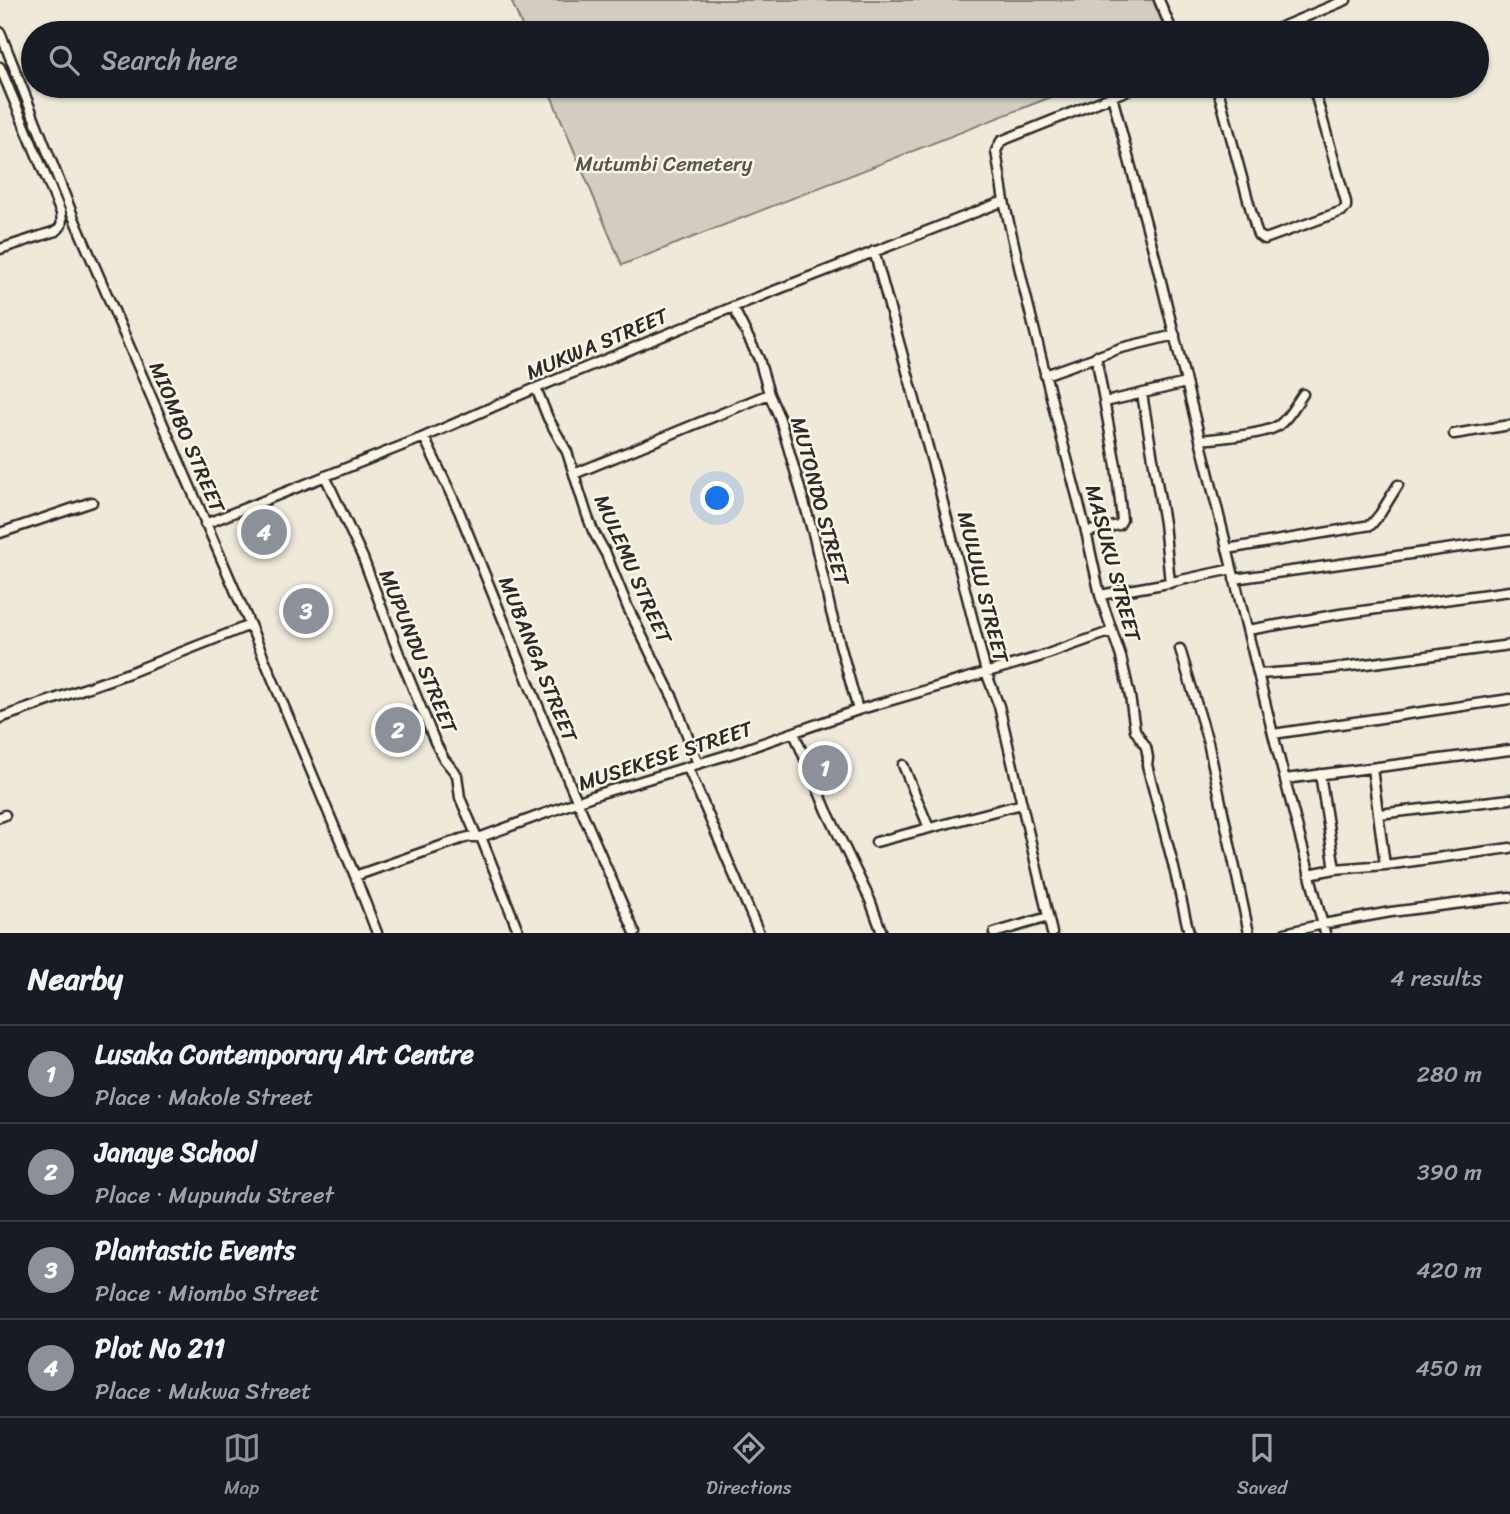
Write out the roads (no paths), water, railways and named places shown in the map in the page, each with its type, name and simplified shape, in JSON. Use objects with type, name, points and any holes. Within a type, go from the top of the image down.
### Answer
[{"type":"street","points":[[1159,0],[1168,21]]},
{"type":"street","points":[[1295,21],[1346,0]]},
{"type":"street","name":"MIOMBO STREET","points":[[0,32],[21,90]]},
{"type":"street","points":[[0,67],[61,213],[62,224],[56,232],[0,250]]},
{"type":"street","name":"MIOMBO STREET","points":[[24,98],[250,625],[377,933]]},
{"type":"street","name":"MASUKU STREET","points":[[1107,98],[1001,141],[996,151],[1004,201],[1045,375],[1100,595],[1121,656],[1135,730],[1146,747],[1147,765],[1189,933]]},
{"type":"street","points":[[1113,98],[1324,929]]},
{"type":"street","points":[[1220,98],[1256,229],[1258,235],[1265,239],[1342,211],[1346,207],[1316,98]]},
{"type":"street","name":"MUKWA STREET","points":[[205,524],[424,437],[733,307],[1004,201]]},
{"type":"street","name":"MULULU STREET","points":[[874,251],[986,672],[999,706],[1052,933]]},
{"type":"street","name":"MUTONDO STREET","points":[[733,307],[758,359],[780,419],[859,710]]},
{"type":"street","points":[[1045,375],[1121,348],[1175,335]]},
{"type":"street","points":[[1086,532],[1119,525],[1122,520],[1116,466],[1096,356]]},
{"type":"street","points":[[1105,402],[1186,383]]},
{"type":"street","name":"MULEMU STREET","points":[[536,388],[548,418],[567,452],[587,516],[628,608],[674,700],[698,764]]},
{"type":"street","points":[[574,474],[769,394]]},
{"type":"street","points":[[1142,394],[1164,523],[1170,583]]},
{"type":"street","points":[[1200,440],[1277,427],[1303,394]]},
{"type":"street","points":[[1454,434],[1510,425]]},
{"type":"street","name":"MUBANGA STREET","points":[[424,437],[459,511],[577,802],[635,933]]},
{"type":"street","name":"MUPUNDU STREET","points":[[325,476],[363,558],[435,742],[443,760],[457,775],[460,797],[519,933]]},
{"type":"street","points":[[1227,550],[1371,525],[1398,485]]},
{"type":"street","points":[[0,533],[92,502]]},
{"type":"street","points":[[1234,579],[1510,540]]},
{"type":"street","points":[[1100,595],[1232,569]]},
{"type":"street","points":[[1248,630],[1340,614],[1510,591]]},
{"type":"street","points":[[0,718],[129,673],[250,625]]},
{"type":"street","name":"MUSEKESE STREET","points":[[355,876],[461,839],[479,837],[598,794],[688,768],[859,710],[1039,657],[1112,631]]},
{"type":"street","points":[[1259,674],[1328,669],[1510,645]]},
{"type":"street","points":[[1180,649],[1208,741],[1249,933]]},
{"type":"street","points":[[1273,734],[1510,699]]},
{"type":"street","points":[[794,733],[827,811],[870,900],[882,933]]},
{"type":"street","points":[[1284,779],[1510,750]]},
{"type":"street","points":[[902,765],[929,828]]},
{"type":"street","points":[[688,768],[759,933]]},
{"type":"street","points":[[1372,768],[1385,865]]},
{"type":"street","points":[[1320,774],[1335,869]]},
{"type":"street","points":[[1379,814],[1510,799]]},
{"type":"street","points":[[876,842],[1022,804]]},
{"type":"street","points":[[1309,874],[1510,848]]},
{"type":"street","points":[[1284,933],[1324,929],[1391,912],[1510,897]]},
{"type":"street","points":[[994,933],[1048,917]]},
{"type":"place","name":"Plot No 211","points":[[264,532]]},
{"type":"place","name":"Plantastic Events","points":[[306,611]]},
{"type":"place","name":"Janaye School","points":[[398,730]]},
{"type":"place","name":"Lusaka Contemporary Art Centre","points":[[825,768]]},
{"type":"park label","name":"Mutumbi Cemetery","points":[[664,164]]}]
